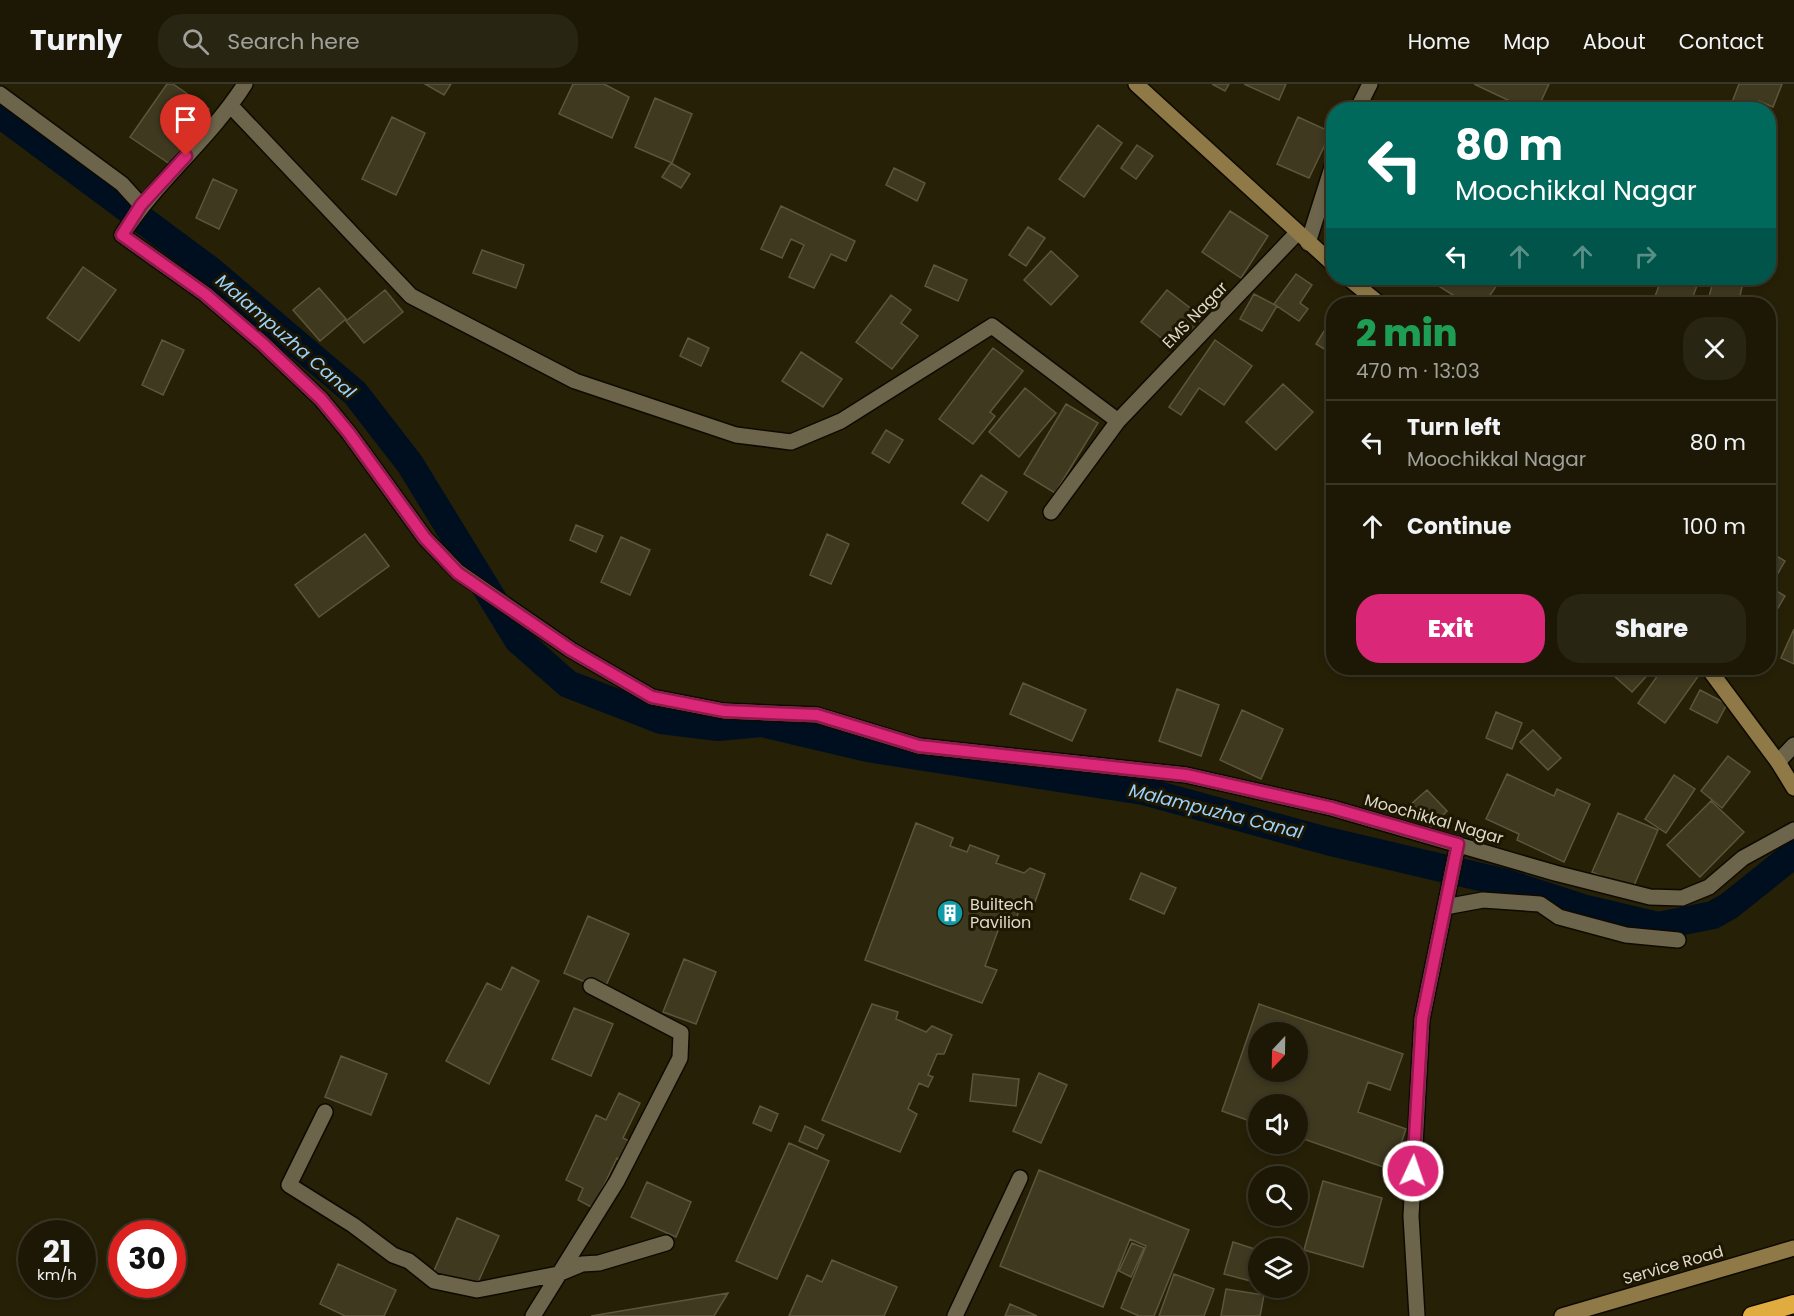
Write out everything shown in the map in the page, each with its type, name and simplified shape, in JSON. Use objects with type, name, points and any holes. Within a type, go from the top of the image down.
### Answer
[{"type":"highway","points":[[1752,1316],[1794,1304]]},
{"type":"main road","points":[[1136,84],[1326,258]]},
{"type":"main road","points":[[1357,285],[1371,297]]},
{"type":"main road","points":[[1713,675],[1778,762],[1794,788]]},
{"type":"main road","name":"Service Road","points":[[1562,1316],[1794,1248]]},
{"type":"street","points":[[0,94],[122,184],[141,205],[231,106],[245,84]]},
{"type":"street","points":[[1361,102],[1370,84]]},
{"type":"street","points":[[231,106],[411,296],[575,381],[736,435],[791,442],[841,421],[992,326],[1118,421]]},
{"type":"street","points":[[1302,238],[1326,180]]},
{"type":"street","name":"Moochikkal Nagar","points":[[141,205],[122,235],[205,294],[262,343],[321,399],[349,433],[425,538],[458,573],[571,650],[652,697],[724,711],[817,715],[919,746],[1186,775],[1332,808],[1555,873],[1650,897],[1682,898],[1709,887],[1743,858],[1794,830]]},
{"type":"street","name":"EMS Nagar","points":[[1051,512],[1118,421],[1302,238]]},
{"type":"street","points":[[1778,762],[1794,745]]},
{"type":"street","points":[[1417,1316],[1411,1216],[1422,1019],[1458,844]]},
{"type":"street","points":[[1445,907],[1483,900],[1540,904],[1559,917],[1626,935],[1678,940]]},
{"type":"street","points":[[533,1316],[616,1181],[680,1058],[681,1033],[591,986]]},
{"type":"street","points":[[325,1112],[289,1185],[353,1225],[393,1255],[409,1261],[434,1281],[477,1290],[558,1274],[582,1264],[599,1263],[666,1243]]},
{"type":"street","points":[[955,1316],[1020,1178]]},
{"type":"building","points":[[167,84],[173,84],[209,109],[170,164],[130,137]]},
{"type":"building","points":[[425,84],[451,84],[444,95]]},
{"type":"building","points":[[573,84],[604,84],[629,97],[612,138],[559,114]]},
{"type":"building","points":[[1212,84],[1229,84],[1225,91]]},
{"type":"building","points":[[1244,84],[1286,84],[1279,100]]},
{"type":"building","points":[[1474,84],[1549,84],[1541,102],[1512,102]]},
{"type":"building","points":[[1739,84],[1782,84],[1775,102],[1732,102]]},
{"type":"building","points":[[655,98],[692,114],[672,163],[635,147]]},
{"type":"building","points":[[392,117],[425,133],[396,195],[362,179]]},
{"type":"building","points":[[1298,117],[1326,130],[1326,142],[1309,178],[1277,164]]},
{"type":"building","points":[[1098,125],[1122,143],[1084,197],[1059,179]]},
{"type":"building","points":[[1137,145],[1153,156],[1136,179],[1121,168]]},
{"type":"building","points":[[671,163],[690,174],[681,188],[662,177]]},
{"type":"building","points":[[894,168],[925,183],[917,201],[886,185]]},
{"type":"building","points":[[213,179],[237,190],[219,229],[196,218]]},
{"type":"building","points":[[781,206],[855,241],[846,261],[831,254],[814,288],[789,277],[804,245],[791,239],[782,258],[761,249]]},
{"type":"building","points":[[1230,211],[1268,236],[1241,278],[1202,252]]},
{"type":"building","points":[[1028,227],[1045,238],[1026,266],[1009,255]]},
{"type":"building","points":[[482,250],[524,265],[516,288],[473,273]]},
{"type":"building","points":[[1051,251],[1078,276],[1051,305],[1024,280]]},
{"type":"building","points":[[934,265],[967,280],[958,301],[925,286]]},
{"type":"building","points":[[83,267],[116,290],[79,341],[47,318]]},
{"type":"building","points":[[1296,274],[1312,285],[1300,303],[1308,309],[1299,321],[1274,304]]},
{"type":"building","points":[[1437,285],[1497,285],[1489,297],[1456,297]]},
{"type":"building","points":[[1659,285],[1697,285],[1693,297],[1655,297]]},
{"type":"building","points":[[1712,285],[1743,285],[1740,297],[1709,297]]},
{"type":"building","points":[[319,288],[346,319],[320,341],[293,310]]},
{"type":"building","points":[[385,290],[403,312],[364,343],[346,321]]},
{"type":"building","points":[[1167,290],[1206,320],[1179,352],[1141,322]]},
{"type":"building","points":[[1254,294],[1277,306],[1262,331],[1240,319]]},
{"type":"building","points":[[891,295],[911,310],[901,323],[918,336],[892,369],[856,342]]},
{"type":"building","points":[[1326,328],[1326,350],[1316,344]]},
{"type":"building","points":[[688,338],[709,348],[701,366],[680,356]]},
{"type":"building","points":[[162,340],[184,350],[163,395],[142,385]]},
{"type":"building","points":[[1215,340],[1252,366],[1224,405],[1199,388],[1181,415],[1169,407]]},
{"type":"building","points":[[993,348],[1023,371],[990,412],[995,416],[973,444],[939,419]]},
{"type":"building","points":[[801,352],[842,379],[823,407],[782,381]]},
{"type":"building","points":[[1283,384],[1313,412],[1276,450],[1246,422]]},
{"type":"building","points":[[1025,388],[1056,413],[1019,457],[989,432]]},
{"type":"building","points":[[1066,404],[1098,423],[1055,493],[1024,474]]},
{"type":"building","points":[[886,430],[903,440],[889,463],[872,453]]},
{"type":"building","points":[[981,475],[1007,492],[988,521],[962,503]]},
{"type":"building","points":[[576,525],[603,536],[596,552],[570,540]]},
{"type":"building","points":[[365,534],[389,566],[319,617],[295,585]]},
{"type":"building","points":[[827,534],[849,544],[831,584],[810,575]]},
{"type":"building","points":[[621,537],[650,550],[630,595],[601,582]]},
{"type":"building","points":[[1776,556],[1785,561],[1776,577]]},
{"type":"building","points":[[1776,591],[1785,596],[1776,611]]},
{"type":"building","points":[[1794,629],[1794,664],[1781,658]]},
{"type":"building","points":[[1613,675],[1648,675],[1632,692]]},
{"type":"building","points":[[1658,675],[1699,675],[1665,723],[1638,703]]},
{"type":"building","points":[[1023,683],[1086,710],[1072,741],[1010,714]]},
{"type":"building","points":[[1177,689],[1219,705],[1201,756],[1159,741]]},
{"type":"building","points":[[1700,690],[1727,704],[1717,723],[1690,709]]},
{"type":"building","points":[[1242,710],[1283,729],[1261,779],[1220,760]]},
{"type":"building","points":[[1496,712],[1522,723],[1512,749],[1486,738]]},
{"type":"building","points":[[1533,730],[1561,758],[1548,770],[1520,742]]},
{"type":"building","points":[[1728,756],[1750,772],[1722,808],[1701,791]]},
{"type":"building","points":[[1507,774],[1554,796],[1557,789],[1590,804],[1564,862],[1517,840],[1519,834],[1486,819]]},
{"type":"building","points":[[1674,775],[1695,789],[1666,833],[1645,819]]},
{"type":"building","points":[[1427,790],[1447,811],[1431,827],[1410,805]]},
{"type":"building","points":[[1711,801],[1744,832],[1700,877],[1667,845]]},
{"type":"building","points":[[1618,813],[1658,830],[1632,890],[1592,872]]},
{"type":"building","name":"Builtech Pavilion","points":[[916,823],[953,838],[950,846],[967,852],[970,845],[999,856],[996,863],[1024,873],[1030,868],[1045,874],[1035,902],[1023,898],[1013,929],[1000,925],[985,966],[997,970],[982,1003],[865,960]]},
{"type":"building","points":[[1141,873],[1176,888],[1164,914],[1130,899]]},
{"type":"building","points":[[588,916],[629,934],[604,990],[564,973]]},
{"type":"building","points":[[684,959],[716,972],[696,1024],[663,1012]]},
{"type":"building","points":[[512,967],[539,981],[489,1084],[446,1061],[487,983],[501,990]]},
{"type":"building","points":[[872,1004],[898,1012],[896,1019],[926,1032],[932,1026],[952,1035],[944,1054],[937,1054],[928,1075],[933,1077],[928,1087],[919,1083],[908,1109],[917,1114],[900,1152],[822,1120]]},
{"type":"building","points":[[1259,1004],[1403,1054],[1390,1090],[1368,1082],[1358,1112],[1406,1129],[1392,1170],[1308,1141],[1308,1094],[1248,1094],[1248,1120],[1222,1111],[1248,1036],[1248,1082],[1308,1082],[1308,1022],[1253,1022]]},
{"type":"building","points":[[574,1008],[613,1024],[591,1076],[552,1059]]},
{"type":"building","points":[[341,1056],[387,1074],[371,1115],[325,1097]]},
{"type":"building","points":[[1039,1073],[1067,1085],[1041,1143],[1013,1131]]},
{"type":"building","points":[[973,1074],[1019,1079],[1016,1106],[970,1101]]},
{"type":"building","points":[[619,1093],[640,1103],[623,1138],[633,1143],[624,1161],[617,1158],[593,1208],[578,1200],[583,1188],[566,1180],[596,1115],[606,1120]]},
{"type":"building","points":[[760,1106],[778,1114],[771,1131],[753,1123]]},
{"type":"building","points":[[805,1126],[824,1135],[817,1149],[799,1141]]},
{"type":"building","points":[[789,1143],[829,1161],[777,1279],[736,1261]]},
{"type":"building","points":[[1039,1170],[1189,1230],[1154,1316],[1139,1316],[1121,1308],[1146,1246],[1130,1239],[1103,1307],[1000,1266]]},
{"type":"building","points":[[1323,1181],[1382,1198],[1363,1267],[1308,1251],[1307,1238]]},
{"type":"building","points":[[647,1182],[691,1202],[676,1237],[631,1217]]},
{"type":"building","points":[[457,1218],[499,1236],[474,1291],[433,1273]]},
{"type":"building","points":[[1233,1242],[1248,1247],[1248,1280],[1224,1274]]},
{"type":"building","points":[[1132,1243],[1144,1248],[1131,1277],[1119,1271]]},
{"type":"building","points":[[832,1260],[897,1287],[884,1316],[789,1316],[807,1275],[822,1282]]},
{"type":"building","points":[[338,1264],[396,1290],[384,1316],[345,1316],[320,1304]]},
{"type":"building","points":[[1174,1274],[1214,1289],[1204,1316],[1159,1316]]},
{"type":"building","points":[[1226,1289],[1248,1292],[1248,1298],[1263,1298],[1260,1316],[1221,1316]]},
{"type":"building","points":[[728,1293],[714,1316],[591,1316]]},
{"type":"building","points":[[1010,1304],[1037,1316],[1005,1316]]},
{"type":"waterway","name":"Malampuzha Canal","points":[[0,114],[210,270],[355,393],[410,464],[518,640],[568,684],[661,720],[718,727],[762,723],[867,748],[1143,791],[1327,841],[1506,883],[1586,909],[1658,926],[1713,915],[1729,906],[1794,854]]},
{"type":"place","name":"Builtech Pavilion","points":[[950,913]]},
{"type":"route","points":[[186,156],[141,205],[122,235],[205,294],[262,343],[321,399],[349,433],[425,538],[458,573],[571,650],[652,697],[724,711],[817,715],[919,746],[1186,775],[1332,808],[1458,844],[1434,949],[1422,1019],[1413,1171]]}]
